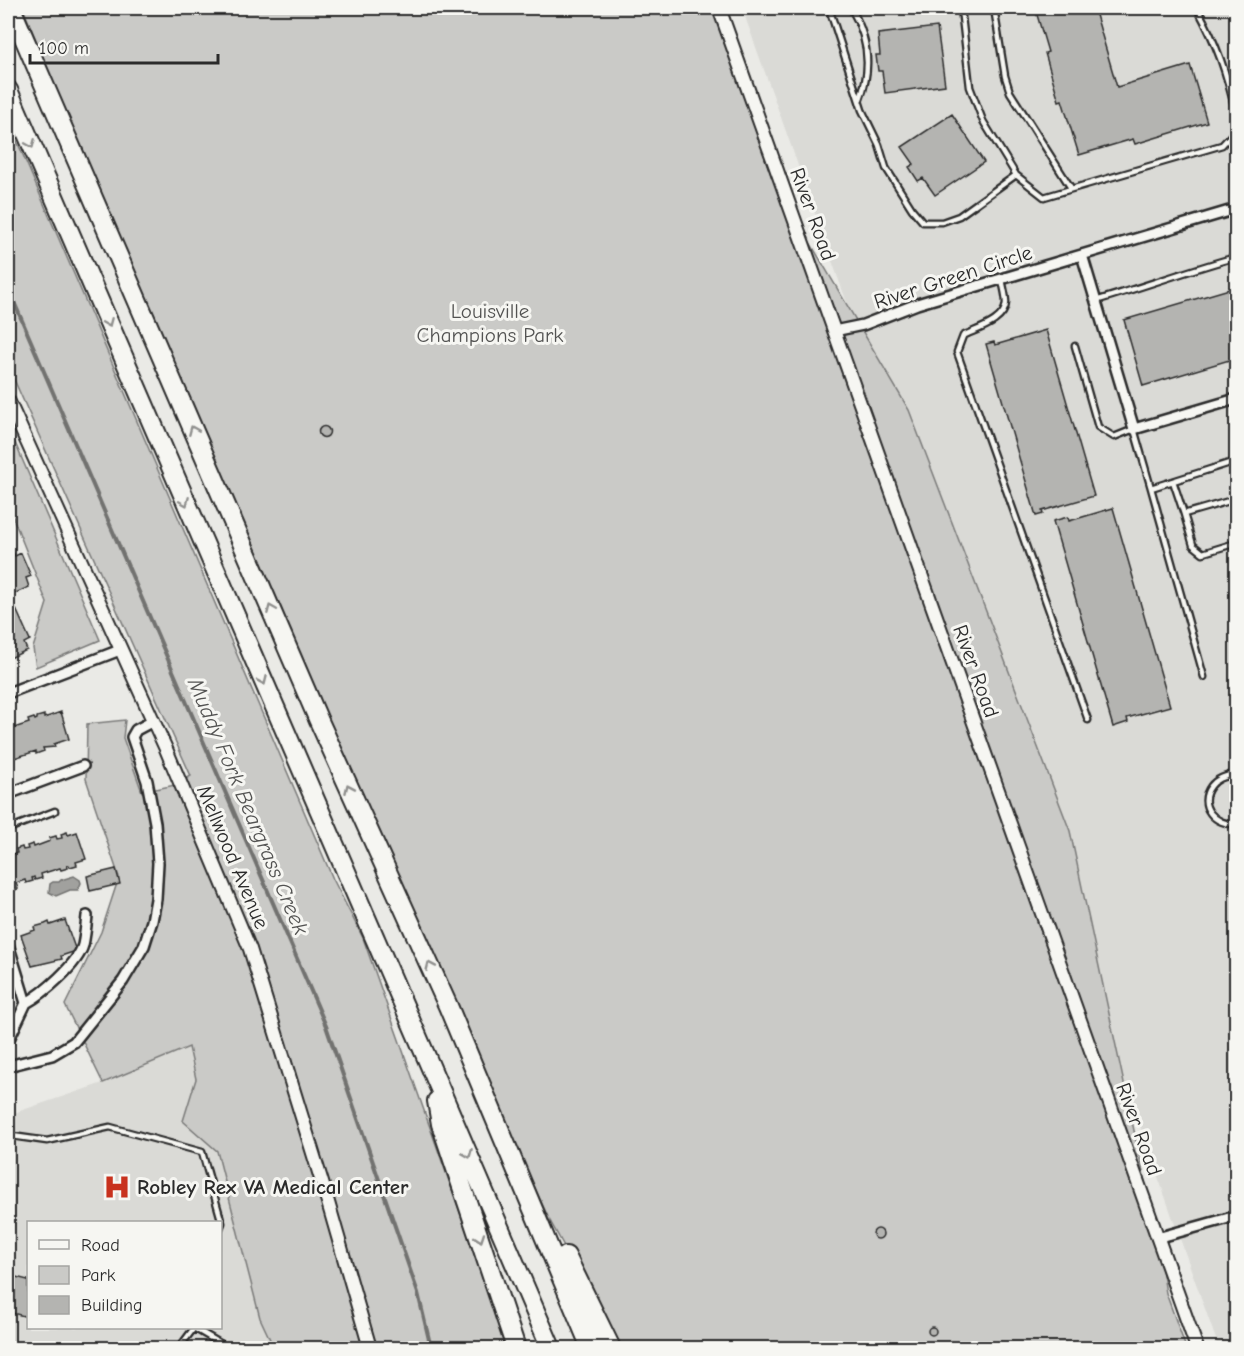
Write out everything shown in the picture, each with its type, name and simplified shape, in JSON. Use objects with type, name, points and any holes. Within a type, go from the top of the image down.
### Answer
[{"type":"highway","points":[[11,8],[319,721],[448,1006],[576,1280],[611,1348]]},
{"type":"highway","points":[[8,90],[550,1348]]},
{"type":"highway","points":[[448,1006],[591,1348]]},
{"type":"highway","points":[[428,1061],[441,1124],[516,1348]]},
{"type":"street","name":"River Road","points":[[719,8],[1197,1348]]},
{"type":"street","name":"River Green Circle","points":[[834,331],[863,325],[917,304],[1236,208]]},
{"type":"street","points":[[1082,255],[1134,429],[1236,399]]},
{"type":"street","name":"Mellwood Avenue","points":[[8,400],[153,722],[250,949],[322,1181],[370,1348]]},
{"type":"street","points":[[8,693],[120,650]]},
{"type":"street","points":[[8,1063],[52,1055],[74,1042],[123,981],[144,946],[156,898],[158,863],[156,823],[147,781],[132,737],[136,730],[153,722]]},
{"type":"street","points":[[8,794],[83,766]]},
{"type":"street","points":[[8,1041],[26,1003],[38,997],[78,958],[83,946],[87,916]]},
{"type":"street","points":[[8,944],[26,1003]]},
{"type":"street","points":[[1157,1238],[1236,1216]]},
{"type":"lane","points":[[829,8],[860,101],[886,168],[912,210],[923,222],[942,222],[959,216],[1016,175]]},
{"type":"lane","points":[[851,8],[862,29],[868,70],[860,101]]},
{"type":"lane","points":[[962,8],[970,87],[982,121],[1016,175],[1044,197],[1222,145],[1235,131],[1236,123]]},
{"type":"lane","points":[[994,8],[1005,76],[1010,92],[1071,188]]},
{"type":"lane","points":[[1197,8],[1215,41],[1236,114]]},
{"type":"lane","points":[[1095,302],[1144,287],[1181,272],[1236,257]]},
{"type":"lane","points":[[1002,279],[1006,304],[1002,314],[994,321],[963,336],[957,352],[1088,720]]},
{"type":"lane","points":[[1075,346],[1098,428],[1114,437],[1134,429],[1204,677]]},
{"type":"lane","points":[[1151,488],[1236,461]]},
{"type":"lane","points":[[1173,481],[1192,545],[1203,553],[1236,543]]},
{"type":"lane","points":[[1184,514],[1236,500]]},
{"type":"lane","points":[[1236,773],[1221,777],[1210,786],[1207,806],[1211,815],[1219,822],[1236,824]]},
{"type":"lane","points":[[8,829],[55,811]]},
{"type":"lane","points":[[8,1137],[47,1142],[110,1127],[202,1152],[220,1221]]},
{"type":"lane","points":[[179,1348],[193,1329]]},
{"type":"lane","points":[[196,1329],[228,1348]]},
{"type":"shaded area","points":[[742,8],[1236,8],[1236,1348],[1219,1348]]},
{"type":"shaded area","points":[[74,876],[81,883],[78,890],[70,890],[56,896],[49,892],[50,884],[53,882]]},
{"type":"shaded area","name":"Robley Rex VA Medical Center","points":[[189,1047],[196,1079],[183,1121],[217,1151],[260,1318],[274,1348],[8,1348],[8,1115],[103,1083]]},
{"type":"green space","name":"Louisville Champions Park","points":[[23,8],[714,8],[772,178],[909,410],[1070,831],[1157,1238],[1166,1293],[1186,1348],[620,1348],[549,1219],[218,488]]},
{"type":"green space","points":[[8,120],[333,879],[363,938],[508,1348],[274,1348],[260,1318],[217,1151],[183,1121],[196,1079],[189,1047],[103,1083],[65,1005],[101,932],[119,877],[86,779],[87,724],[125,720],[123,738],[142,792],[175,785],[191,776],[8,366]]},
{"type":"green space","points":[[8,432],[11,439],[13,438],[100,640],[36,667],[33,648],[47,603],[8,505]]},
{"type":"building","points":[[1035,8],[1094,8],[1117,87],[1190,65],[1207,122],[1135,144],[1133,139],[1079,155],[1062,100],[1059,101]]},
{"type":"building","points":[[937,27],[945,85],[885,93],[882,71],[878,71],[876,55],[880,55],[878,34]]},
{"type":"building","points":[[952,114],[984,162],[935,195],[923,178],[918,181],[909,167],[914,164],[902,147]]},
{"type":"building","points":[[1236,287],[1236,358],[1143,386],[1124,320]]},
{"type":"building","points":[[1046,330],[1094,496],[1042,511],[1043,514],[1036,516],[986,344],[994,342],[995,345]]},
{"type":"building","points":[[324,426],[330,432],[324,438],[318,432]]},
{"type":"building","points":[[1113,508],[1170,706],[1127,718],[1128,722],[1113,727],[1053,521],[1068,517],[1069,521]]},
{"type":"building","points":[[12,549],[15,556],[21,553],[31,576],[26,578],[29,587],[9,596],[8,551]]},
{"type":"building","points":[[16,609],[30,640],[24,643],[27,650],[8,659],[8,610],[9,613]]},
{"type":"building","points":[[61,712],[69,739],[54,744],[55,747],[43,748],[44,751],[36,754],[36,751],[8,760],[8,730],[29,723],[28,720],[34,718],[35,720],[44,715],[44,718]]},
{"type":"building","points":[[67,832],[68,835],[77,832],[86,859],[76,862],[77,865],[70,867],[67,865],[68,868],[41,874],[42,878],[35,880],[34,877],[33,881],[26,883],[25,880],[16,883],[18,889],[8,892],[8,855],[17,853],[16,849],[22,847],[23,850],[28,849],[27,846],[33,844],[34,847],[50,841],[49,838],[56,836],[57,839],[62,838],[61,834]]},
{"type":"building","points":[[116,869],[120,884],[90,891],[87,876]]},
{"type":"building","points":[[65,920],[76,951],[61,956],[62,959],[32,966],[21,935],[35,930],[34,927]]},
{"type":"building","points":[[878,1229],[882,1230],[882,1238],[878,1239],[874,1238],[873,1234],[874,1230]]},
{"type":"building","points":[[8,1275],[27,1280],[27,1317],[8,1312]]},
{"type":"building","points":[[932,1327],[936,1331],[932,1335],[928,1331]]},
{"type":"waterway","name":"Muddy Fork Beargrass Creek","points":[[8,288],[326,1026],[418,1293],[431,1348]]},
{"type":"place","name":"Robley Rex VA Medical Center","points":[[117,1187]]}]
